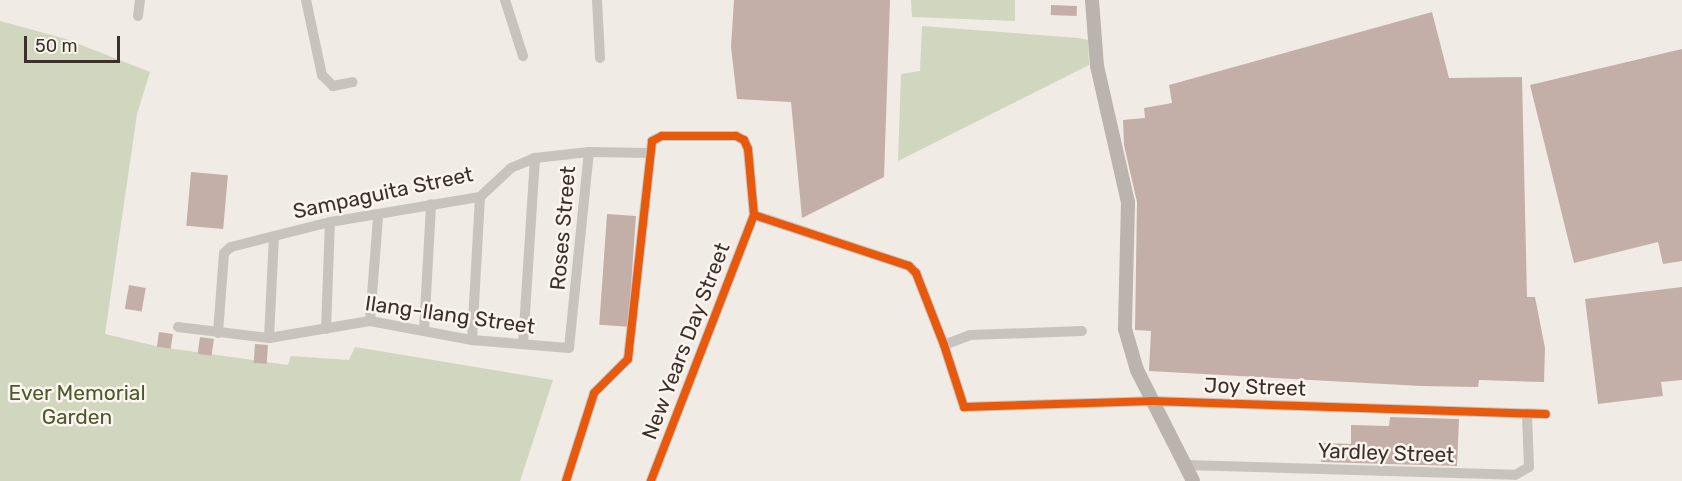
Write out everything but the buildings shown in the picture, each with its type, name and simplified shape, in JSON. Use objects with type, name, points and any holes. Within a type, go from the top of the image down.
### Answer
[{"type":"main road","points":[[1092,0],[1097,66],[1128,202],[1125,329],[1151,401],[1193,481]]},
{"type":"street","points":[[138,16],[140,0]]},
{"type":"street","points":[[306,0],[322,75],[333,86],[353,82]]},
{"type":"street","points":[[505,0],[523,56]]},
{"type":"street","points":[[597,0],[600,58]]},
{"type":"street","points":[[566,481],[594,393],[628,359],[650,153],[652,141],[662,136],[735,136],[744,140],[754,215],[909,266],[916,273],[944,345],[970,335],[1082,332]]},
{"type":"street","name":"Sampaguita Street","points":[[218,333],[224,253],[231,247],[330,222],[378,216],[431,204],[480,197],[511,168],[535,158],[589,152],[650,153]]},
{"type":"street","name":"Roses Street","points":[[573,343],[589,152]]},
{"type":"street","points":[[523,344],[535,158]]},
{"type":"street","points":[[472,340],[480,197]]},
{"type":"street","points":[[424,332],[431,204]]},
{"type":"street","name":"New Years Day Street","points":[[651,481],[754,215]]},
{"type":"street","points":[[370,321],[378,216]]},
{"type":"street","points":[[326,329],[330,222]]},
{"type":"street","points":[[269,338],[274,237]]},
{"type":"street","name":"Ilang-Ilang Street","points":[[178,327],[269,338],[370,321],[472,340],[563,350],[573,343]]},
{"type":"street","name":"Joy Street","points":[[944,345],[964,407],[1151,401],[1546,414]]},
{"type":"street","name":"Yardley Street","points":[[1185,465],[1414,477],[1515,476],[1529,467],[1527,414]]},
{"type":"green space","points":[[911,0],[1015,0],[1015,21],[912,17]]},
{"type":"green space","name":"Ever Memorial Garden","points":[[0,21],[66,39],[150,72],[137,114],[105,334],[160,347],[288,365],[291,356],[349,360],[355,347],[553,380],[520,481],[0,481]]},
{"type":"green space","points":[[922,26],[1088,40],[1089,65],[898,161],[901,74],[920,71]]},
{"type":"cycle path","points":[[566,481],[594,393],[628,359],[652,141],[662,136],[736,136],[744,140],[748,149],[754,215],[651,481]]},
{"type":"cycle path","points":[[754,215],[909,266],[916,273],[944,345],[964,407],[1151,401],[1546,414]]}]
